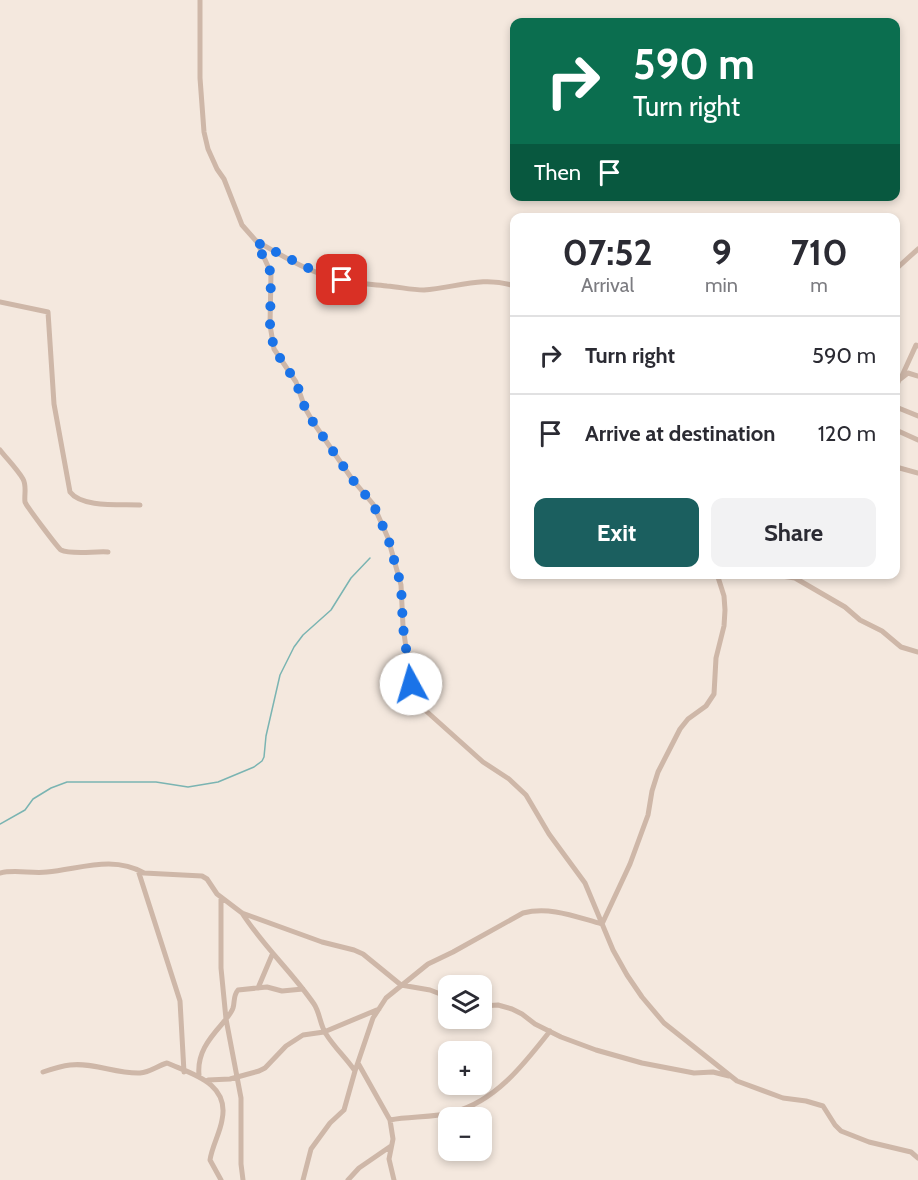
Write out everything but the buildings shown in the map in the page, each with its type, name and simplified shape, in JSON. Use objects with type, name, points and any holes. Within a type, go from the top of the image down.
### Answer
[{"type":"street","points":[[200,0],[200,78],[204,132],[208,149],[224,179],[242,225],[256,242],[271,273],[270,326],[274,349],[296,382],[305,408],[313,422],[352,479],[373,504],[388,538],[401,585],[403,627],[411,684],[425,710],[483,762],[509,779],[526,795],[549,834],[585,883],[613,950],[642,997],[664,1023],[737,1081],[783,1098],[823,1106],[841,1131],[869,1142],[911,1152],[918,1158]]},
{"type":"street","points":[[256,242],[318,273],[342,280],[412,289],[497,280],[510,285]]},
{"type":"street","points":[[900,265],[918,249]]},
{"type":"street","points":[[0,302],[48,312],[54,404],[70,492],[74,497],[87,503],[141,505]]},
{"type":"street","points":[[901,378],[916,345],[918,346]]},
{"type":"street","points":[[901,378],[908,373],[918,376]]},
{"type":"street","points":[[900,409],[918,416]]},
{"type":"street","points":[[900,432],[918,440]]},
{"type":"street","points":[[0,450],[23,478],[26,484],[25,502],[28,509],[47,530],[53,543],[61,550],[70,552],[92,550],[108,552]]},
{"type":"street","points":[[900,468],[918,473]]},
{"type":"street","points":[[602,924],[642,831],[658,772],[680,729],[688,719],[706,706],[714,694],[716,658],[724,626],[725,610],[724,596],[719,579]]},
{"type":"street","points":[[797,579],[845,607],[860,620],[882,631],[901,647],[918,652]]},
{"type":"street","points":[[0,873],[46,872],[95,863],[109,863],[144,873],[202,876],[221,897],[242,913],[272,955],[282,962],[320,1014],[324,1032],[355,1071]]},
{"type":"street","points":[[138,870],[180,1001],[184,1072]]},
{"type":"street","points":[[221,897],[221,968],[226,1019],[241,1098],[243,1180]]},
{"type":"street","points":[[303,1180],[311,1149],[330,1123],[344,1110],[373,1018],[386,998],[401,985],[428,963],[453,952],[523,913],[547,910],[602,924]]},
{"type":"street","points":[[242,913],[363,954],[401,985],[438,993]]},
{"type":"street","points":[[258,988],[272,955]]},
{"type":"street","points":[[199,1075],[199,1059],[202,1049],[233,1008],[235,994],[238,990],[271,987],[282,991],[303,989]]},
{"type":"street","points":[[492,1005],[512,1009],[535,1024],[587,1047],[642,1063],[694,1073],[713,1072],[729,1076]]},
{"type":"street","points":[[206,1080],[221,1081],[266,1068],[286,1046],[303,1035],[324,1032],[381,1008]]},
{"type":"street","points":[[390,1120],[452,1113],[478,1104],[519,1070],[550,1031]]},
{"type":"street","points":[[358,1063],[390,1120],[393,1133],[389,1159],[393,1180]]},
{"type":"street","points":[[43,1072],[70,1065],[87,1065],[116,1072],[138,1073],[166,1064],[184,1072],[199,1075],[213,1085],[222,1105],[222,1120],[210,1160],[221,1180]]},
{"type":"street","points":[[348,1180],[359,1168],[392,1145]]},
{"type":"waterway","points":[[0,824],[25,810],[33,799],[67,782],[156,782],[188,787],[218,782],[254,767],[264,757],[266,736],[280,675],[294,647],[303,635],[331,610],[351,578],[370,558]]},
{"type":"route","points":[[342,280],[318,273],[256,242],[271,273],[270,326],[274,349],[296,382],[305,408],[313,422],[352,479],[373,504],[388,538],[401,585],[403,627],[411,684]]}]
